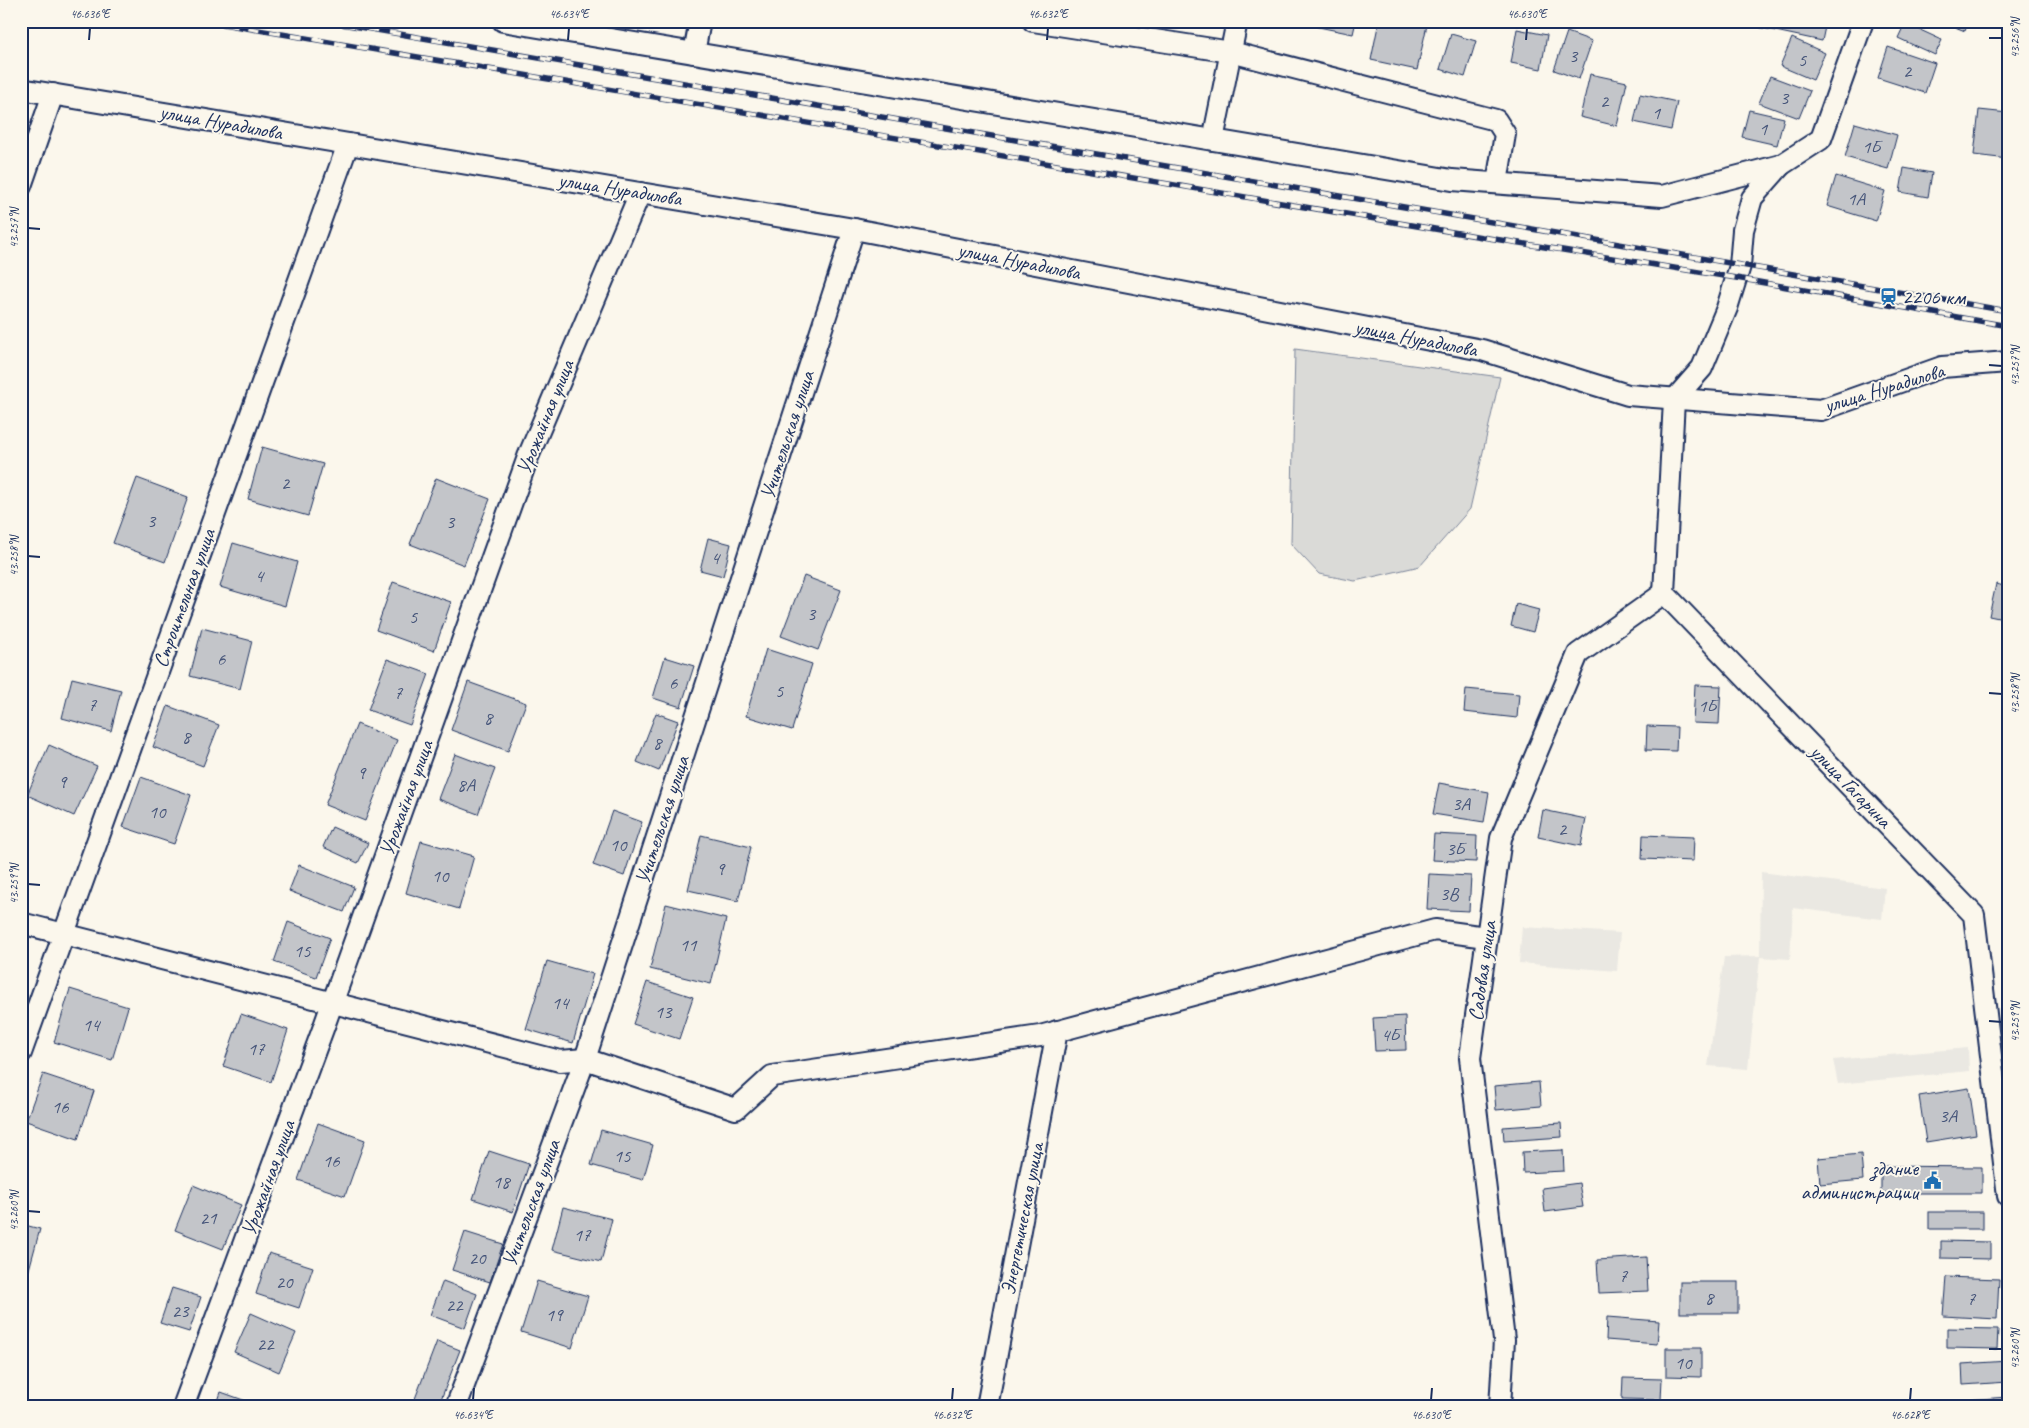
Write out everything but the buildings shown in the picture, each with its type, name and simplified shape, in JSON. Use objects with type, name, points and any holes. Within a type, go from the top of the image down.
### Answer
[{"type":"street","points":[[503,21],[1452,180],[1662,196],[1780,165]]},
{"type":"street","points":[[694,53],[700,21]]},
{"type":"street","points":[[1034,21],[1230,52],[1496,120],[1505,134],[1497,183]]},
{"type":"street","points":[[1213,140],[1236,21]]},
{"type":"street","points":[[1664,593],[1674,400],[1702,368],[1727,308],[1740,266],[1743,230],[1752,198],[1780,165],[1821,139],[1864,21]]},
{"type":"street","name":"улица Нурадилова","points":[[21,88],[854,229],[1482,350],[1628,395],[1821,410],[1942,367],[2008,362]]},
{"type":"street","points":[[21,186],[53,94]]},
{"type":"street","name":"Строительная улица","points":[[21,1053],[348,144]]},
{"type":"street","name":"Урожайная улица","points":[[182,1407],[333,1002],[528,457],[640,193]]},
{"type":"street","name":"Учительская улица","points":[[456,1407],[585,1059],[854,229]]},
{"type":"street","name":"Садовая улица","points":[[1500,1407],[1504,1340],[1470,1058],[1501,838],[1578,654],[1664,593]]},
{"type":"street","name":"улица Гагарина","points":[[1664,593],[1974,915],[2008,1196]]},
{"type":"street","points":[[21,923],[560,1061],[585,1059],[736,1109],[772,1076],[1040,1036],[1435,930],[1486,936]]},
{"type":"street","name":"Энергетическая улица","points":[[987,1407],[1057,1031]]},
{"type":"shaded area","points":[[1295,349],[1500,377],[1470,509],[1420,566],[1355,581],[1319,574],[1291,544]]},
{"type":"shaded area","points":[[1761,872],[1885,888],[1882,919],[1793,908],[1790,959],[1760,957],[1748,1069],[1708,1066],[1724,957],[1760,956]]},
{"type":"shaded area","points":[[1522,927],[1620,933],[1617,971],[1519,963]]},
{"type":"shaded area","points":[[1968,1048],[1969,1071],[1838,1084],[1833,1060]]},
{"type":"railway","points":[[205,21],[1482,237],[1736,278],[2008,326]]},
{"type":"railway","points":[[324,21],[2008,311]]},
{"type":"place","name":"2206 км","points":[[1888,297]]},
{"type":"place","name":"здание администрации","points":[[1932,1180]]}]
